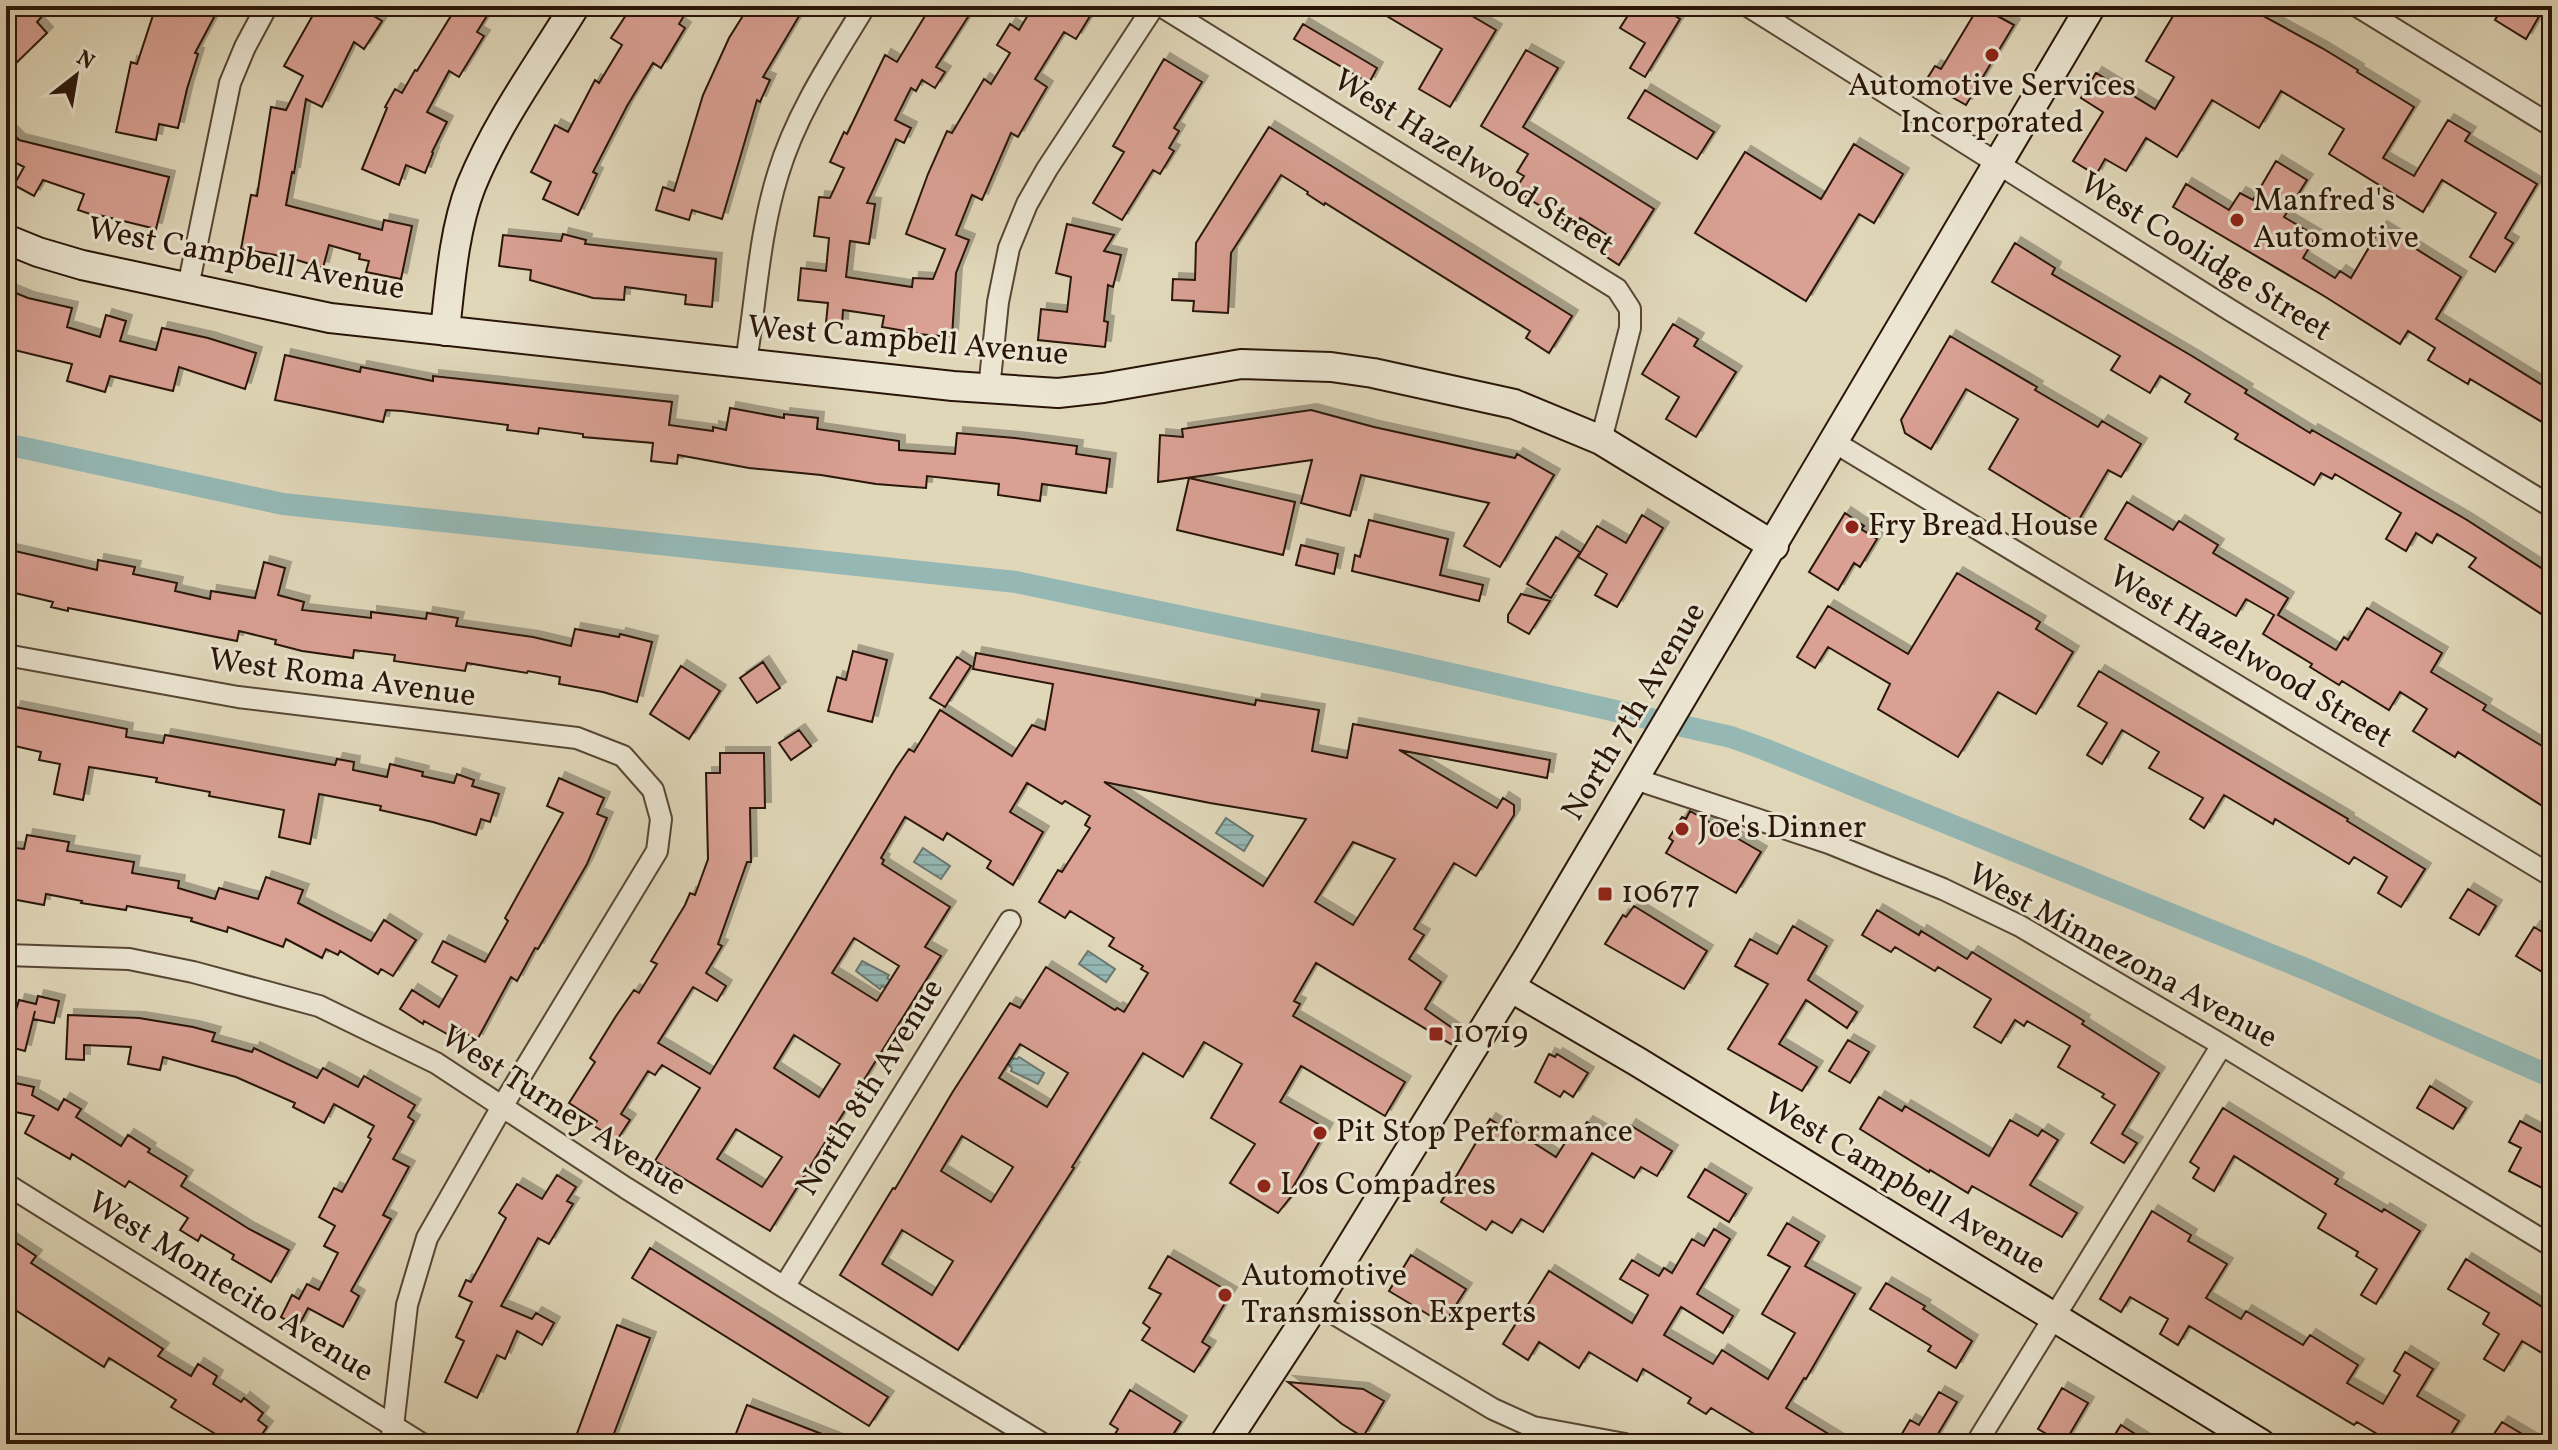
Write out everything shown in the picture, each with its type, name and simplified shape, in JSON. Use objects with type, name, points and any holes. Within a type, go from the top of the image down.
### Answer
[{"type":"street","points":[[188,287],[230,83],[267,6]]},
{"type":"street","points":[[445,331],[460,225],[470,189],[509,111],[575,6]]},
{"type":"street","points":[[746,362],[764,232],[778,174],[810,100],[865,6]]},
{"type":"street","points":[[989,389],[998,302],[1009,248],[1027,204],[1154,6]]},
{"type":"street","name":"West Hazelwood Street","points":[[1161,6],[1617,289],[1630,309],[1630,328],[1601,440]]},
{"type":"street","name":"West Coolidge Street","points":[[1748,6],[2230,310],[2552,507]]},
{"type":"street","name":"North 7th Avenue","points":[[1224,1444],[1316,1303],[1510,987],[1774,546],[2091,6]]},
{"type":"street","points":[[2357,6],[2552,126]]},
{"type":"street","name":"West Campbell Avenue","points":[[6,239],[82,265],[330,318],[989,389],[1058,393],[1241,364],[1331,367],[1373,373],[1514,404],[1601,440],[1774,546]]},
{"type":"street","name":"West Hazelwood Street","points":[[1834,442],[2552,876]]},
{"type":"street","name":"West Roma Avenue","points":[[6,655],[238,697],[577,738],[623,756],[653,790],[661,819],[657,851],[503,1105]]},
{"type":"street","name":"West Minnezona Avenue","points":[[1635,779],[1829,843],[1943,889],[2020,926],[2552,1246]]},
{"type":"street","name":"North 8th Avenue","points":[[784,1287],[1010,921]]},
{"type":"street","name":"West Turney Avenue","points":[[6,955],[129,959],[193,972],[319,1006],[436,1063],[626,1188],[1043,1444]]},
{"type":"street","name":"West Campbell Avenue","points":[[1510,987],[2261,1444]]},
{"type":"street","points":[[1976,1444],[2222,1045]]},
{"type":"street","points":[[392,1435],[407,1305],[427,1238],[503,1105]]},
{"type":"street","name":"West Montecito Avenue","points":[[6,1184],[392,1435],[422,1444]]},
{"type":"street","points":[[1316,1303],[1469,1396],[1533,1427],[1625,1444]]},
{"type":"water","points":[[1226,818],[1253,836],[1244,851],[1216,833]]},
{"type":"water","points":[[923,848],[950,866],[941,879],[914,862]]},
{"type":"water","points":[[1088,951],[1115,969],[1106,982],[1079,964]]},
{"type":"water","points":[[862,961],[889,975],[887,978],[891,981],[887,988],[882,986],[880,989],[856,971]]},
{"type":"water","points":[[1019,1057],[1044,1073],[1038,1084],[1011,1071],[1007,1063],[1011,1058]]},
{"type":"building","points":[[6,6],[51,6],[37,22],[47,33],[6,73]]},
{"type":"building","points":[[156,6],[220,6],[195,53],[198,54],[178,128],[159,124],[156,140],[116,132],[131,62],[137,64]]},
{"type":"building","points":[[318,6],[357,6],[382,21],[364,49],[354,42],[322,107],[306,99],[286,205],[382,230],[384,220],[412,226],[401,279],[366,272],[369,261],[359,259],[360,254],[329,245],[323,268],[287,257],[241,249],[251,195],[257,196],[271,107],[286,110],[303,76],[284,66]]},
{"type":"building","points":[[457,6],[493,6],[477,32],[484,36],[459,77],[449,71],[427,112],[447,122],[425,173],[406,165],[399,185],[362,169],[395,89],[402,93]]},
{"type":"building","points":[[632,6],[690,6],[679,24],[685,28],[661,68],[653,63],[627,106],[593,172],[597,174],[578,215],[543,199],[551,182],[531,172],[555,125],[568,132],[595,80],[599,83],[622,45],[611,38]]},
{"type":"building","points":[[749,6],[805,6],[763,77],[770,80],[760,102],[757,100],[722,219],[692,210],[689,220],[656,210],[663,187],[674,191],[703,95],[729,38]]},
{"type":"building","points":[[931,6],[975,6],[936,67],[945,72],[935,88],[922,80],[916,91],[911,88],[895,120],[911,128],[904,143],[896,139],[867,203],[875,204],[869,244],[850,241],[846,277],[912,287],[913,278],[933,279],[945,249],[906,234],[947,131],[952,133],[984,79],[991,84],[1010,53],[997,45],[1010,24],[1019,30],[1031,10],[1041,16],[1047,6],[1080,6],[1092,13],[1076,39],[1064,32],[1035,79],[1047,87],[1018,137],[1011,133],[982,200],[972,195],[956,235],[969,240],[956,273],[952,337],[882,327],[884,316],[843,310],[842,325],[826,323],[828,303],[798,300],[801,268],[826,271],[829,238],[814,236],[819,197],[830,198],[844,168],[830,162],[885,55],[897,62]]},
{"type":"building","points":[[1370,6],[1455,6],[1496,30],[1450,107],[1419,89],[1442,49]]},
{"type":"building","points":[[1634,6],[1659,6],[1680,19],[1645,77],[1630,68],[1645,43],[1620,28]]},
{"type":"building","points":[[1979,6],[2014,25],[1966,105],[1925,82],[1935,66],[1941,69]]},
{"type":"building","points":[[2179,6],[2245,6],[2322,48],[2414,107],[2383,158],[2414,176],[2448,120],[2470,133],[2465,141],[2537,184],[2505,238],[2513,243],[2495,272],[2470,257],[2496,213],[2442,180],[2423,212],[2329,154],[2344,129],[2281,91],[2259,128],[2212,100],[2177,157],[2146,138],[2126,171],[2105,159],[2096,175],[2073,161],[2103,112],[2081,98],[2096,73],[2155,109],[2174,77],[2146,61]]},
{"type":"building","points":[[2503,6],[2545,6],[2526,39],[2495,20]]},
{"type":"building","points":[[1303,24],[1377,68],[1369,83],[1294,39]]},
{"type":"building","points":[[1526,50],[1558,68],[1523,127],[1654,209],[1619,265],[1602,254],[1612,238],[1580,218],[1575,228],[1515,190],[1524,176],[1517,172],[1528,154],[1481,126]]},
{"type":"building","points":[[1164,59],[1202,82],[1174,128],[1179,131],[1169,148],[1174,151],[1160,174],[1153,170],[1122,220],[1093,203],[1124,152],[1113,146]]},
{"type":"building","points":[[1645,90],[1714,132],[1697,159],[1628,118]]},
{"type":"building","points":[[6,127],[19,140],[169,177],[156,229],[78,210],[84,194],[43,180],[34,196],[14,185],[24,167],[6,158]]},
{"type":"building","points":[[1269,127],[1572,316],[1549,353],[1526,338],[1530,331],[1324,205],[1281,175],[1231,253],[1228,313],[1193,311],[1194,301],[1172,300],[1173,279],[1195,280],[1196,243]]},
{"type":"building","points":[[1854,144],[1903,174],[1874,223],[1859,214],[1806,301],[1695,233],[1745,152],[1821,199]]},
{"type":"building","points":[[2276,161],[2307,180],[2284,217],[2316,236],[2303,258],[2335,278],[2340,271],[2351,278],[2381,227],[2461,277],[2436,319],[2552,391],[2552,428],[2470,379],[2468,384],[2428,360],[2435,348],[2408,331],[2400,344],[2173,207],[2186,184],[2229,210],[2240,193],[2253,200]]},
{"type":"building","points":[[1067,224],[1114,235],[1104,251],[1121,255],[1113,287],[1108,285],[1105,347],[1038,340],[1041,309],[1067,312],[1071,277],[1056,273]]},
{"type":"building","points":[[563,234],[586,240],[585,244],[716,259],[712,307],[685,304],[686,295],[625,287],[624,300],[593,298],[530,280],[531,270],[499,266],[503,235],[561,241]]},
{"type":"building","points":[[2015,243],[2055,268],[2052,274],[2192,356],[2310,433],[2312,430],[2467,520],[2552,575],[2552,621],[2469,567],[2476,558],[2437,534],[2432,543],[2416,533],[2406,551],[2386,539],[2401,513],[2335,474],[2332,479],[2321,473],[2314,485],[2235,439],[2238,434],[2185,402],[2190,394],[2160,376],[2150,393],[2111,370],[2120,356],[1992,282]]},
{"type":"building","points":[[6,289],[28,298],[72,308],[67,327],[100,337],[106,315],[126,321],[120,341],[156,350],[162,328],[256,353],[245,389],[179,367],[173,391],[110,376],[105,392],[67,381],[72,364],[6,348]]},
{"type":"building","points":[[1673,324],[1698,339],[1694,346],[1736,372],[1696,437],[1666,419],[1679,397],[1642,374]]},
{"type":"building","points":[[1950,336],[2098,427],[2102,421],[2141,444],[2121,477],[2108,470],[2077,523],[1989,469],[2018,419],[1966,389],[1931,449],[1905,433],[1901,420]]},
{"type":"building","points":[[285,355],[360,372],[361,367],[433,381],[433,376],[672,402],[669,425],[713,431],[713,427],[726,430],[730,408],[784,418],[784,414],[818,418],[817,429],[899,441],[899,450],[955,454],[957,433],[1077,446],[1076,454],[1110,459],[1106,493],[1042,484],[1040,501],[998,495],[999,484],[927,476],[926,488],[749,468],[678,455],[677,464],[651,461],[653,443],[583,437],[583,434],[539,428],[538,434],[507,430],[508,425],[402,411],[386,410],[383,422],[275,400]]},
{"type":"building","points":[[1311,410],[1515,458],[1517,454],[1554,475],[1500,567],[1464,546],[1489,503],[1361,475],[1350,516],[1301,503],[1312,460],[1158,482],[1160,435],[1183,437],[1182,429]]},
{"type":"building","points":[[1189,478],[1295,502],[1283,555],[1177,530]]},
{"type":"building","points":[[2127,502],[2173,530],[2179,521],[2218,545],[2213,553],[2288,598],[2278,615],[2336,650],[2344,637],[2348,640],[2367,608],[2442,653],[2431,672],[2486,705],[2483,710],[2552,752],[2544,765],[2552,770],[2552,795],[2544,807],[2458,752],[2455,757],[2413,731],[2427,709],[2400,692],[2389,710],[2342,681],[2339,685],[2263,634],[2274,615],[2246,599],[2236,616],[2105,539]]},
{"type":"building","points":[[1845,513],[1877,539],[1860,567],[1854,563],[1838,590],[1809,572]]},
{"type":"building","points":[[1642,515],[1663,528],[1617,607],[1595,595],[1607,574],[1578,557],[1597,526],[1626,543]]},
{"type":"building","points":[[1369,520],[1448,539],[1440,575],[1483,585],[1479,601],[1352,571],[1355,555],[1360,557]]},
{"type":"building","points":[[1556,537],[1580,552],[1551,598],[1527,584]]},
{"type":"building","points":[[1301,545],[1338,554],[1334,574],[1296,565]]},
{"type":"building","points":[[6,549],[97,570],[98,560],[135,567],[133,574],[177,583],[175,591],[210,599],[211,591],[255,598],[264,562],[285,568],[278,595],[304,602],[302,610],[371,618],[371,612],[426,619],[427,613],[458,618],[456,626],[571,646],[575,629],[619,637],[620,634],[652,642],[637,702],[559,684],[560,677],[528,671],[467,663],[465,671],[394,661],[395,655],[354,650],[353,658],[302,651],[275,644],[276,640],[239,631],[237,641],[51,607],[53,602],[6,591]]},
{"type":"building","points":[[1957,573],[2040,622],[2036,629],[2073,652],[2036,714],[1998,692],[1958,757],[1878,709],[1890,684],[1828,647],[1815,668],[1797,657],[1828,606],[1908,654]]},
{"type":"building","points":[[1521,594],[1550,601],[1529,634],[1508,622],[1508,615]]},
{"type":"building","points":[[853,651],[887,660],[872,722],[828,711],[837,677],[846,680]]},
{"type":"building","points":[[976,653],[1255,705],[1256,700],[1319,710],[1312,751],[1347,758],[1353,724],[1550,760],[1547,778],[1399,750],[1497,808],[1503,798],[1514,805],[1514,815],[1476,876],[1454,863],[1414,929],[1424,935],[1409,959],[1441,982],[1425,1009],[1458,1032],[1451,1044],[1316,963],[1294,1001],[1300,1004],[1293,1016],[1405,1082],[1385,1116],[1301,1066],[1280,1102],[1327,1129],[1293,1187],[1297,1189],[1278,1213],[1230,1183],[1255,1144],[1211,1118],[1242,1064],[1204,1042],[1183,1077],[1143,1053],[958,1350],[840,1275],[1010,1003],[1020,1008],[1046,967],[1115,1010],[1124,1012],[1148,973],[1141,969],[1143,966],[1109,946],[1114,938],[1070,911],[1065,918],[1039,902],[1058,870],[1062,872],[1090,828],[1085,825],[1090,816],[1027,783],[1010,812],[1043,832],[1013,885],[987,868],[991,861],[947,833],[943,840],[905,817],[881,858],[884,860],[882,864],[950,907],[925,947],[941,956],[770,1231],[655,1161],[700,1088],[662,1065],[655,1075],[648,1071],[621,1114],[630,1120],[617,1140],[594,1126],[597,1121],[569,1103],[595,1062],[590,1058],[634,990],[639,993],[657,964],[651,961],[690,893],[695,895],[708,859],[706,773],[720,773],[720,753],[764,753],[765,808],[750,808],[751,862],[747,862],[718,944],[722,946],[706,973],[726,986],[717,1001],[693,987],[658,1043],[710,1074],[896,768],[909,749],[914,752],[940,710],[1012,756],[1032,725],[1045,730],[1053,684],[973,669]],"holes":[[[1104,782],[1210,803],[1306,819],[1263,886]],[[1353,842],[1395,859],[1353,925],[1315,902]],[[854,938],[899,966],[877,1001],[832,973]],[[794,1035],[840,1064],[819,1097],[774,1068]],[[1020,1044],[1068,1073],[1047,1107],[999,1078]],[[736,1129],[782,1157],[762,1187],[717,1159]],[[962,1136],[1013,1167],[991,1202],[941,1171]],[[902,1230],[953,1261],[932,1295],[882,1264]]]},
{"type":"building","points":[[957,657],[971,666],[945,707],[930,698]]},
{"type":"building","points":[[763,662],[780,688],[757,703],[740,678]]},
{"type":"building","points":[[681,666],[720,691],[689,739],[650,714]]},
{"type":"building","points":[[2099,671],[2348,819],[2425,869],[2401,907],[2378,893],[2387,877],[2354,857],[2349,864],[2275,819],[2273,824],[2224,795],[2204,828],[2190,819],[2203,798],[2149,768],[2159,752],[2122,730],[2102,764],[2087,755],[2107,723],[2078,706]]},
{"type":"building","points":[[15,707],[127,729],[126,737],[163,743],[165,735],[335,765],[337,759],[354,762],[353,770],[387,777],[390,764],[454,783],[457,774],[474,780],[472,786],[499,794],[490,822],[481,819],[476,835],[380,810],[381,806],[319,794],[310,844],[279,837],[284,810],[209,796],[210,792],[156,782],[157,778],[89,767],[83,800],[54,794],[60,764],[39,760],[41,752],[6,744],[6,712],[13,714]]},
{"type":"building","points":[[799,730],[811,746],[791,760],[779,743]]},
{"type":"building","points":[[559,778],[604,798],[597,814],[607,818],[587,864],[517,981],[511,977],[477,1040],[459,1029],[454,1038],[424,1021],[423,1024],[400,1009],[412,990],[439,1007],[457,976],[432,962],[443,941],[485,962],[508,921],[505,918],[563,813],[547,806]]},
{"type":"building","points":[[1690,811],[1761,852],[1736,893],[1666,853],[1673,841],[1669,838],[1682,817],[1686,819]]},
{"type":"building","points":[[27,835],[69,842],[67,851],[134,862],[132,873],[179,881],[178,888],[215,899],[219,888],[258,899],[266,877],[303,890],[298,903],[371,941],[384,920],[416,940],[393,976],[381,969],[378,974],[340,951],[338,955],[326,949],[322,958],[286,939],[283,947],[228,927],[227,932],[191,921],[192,918],[127,906],[126,910],[81,903],[46,894],[44,905],[6,898],[6,847],[24,849]]},
{"type":"building","points":[[2468,889],[2496,906],[2479,935],[2450,918]]},
{"type":"building","points":[[1634,906],[1707,951],[1684,989],[1605,944],[1623,915],[1626,917]]},
{"type":"building","points":[[1877,910],[1919,935],[1921,931],[1967,959],[1972,952],[2084,1021],[2082,1024],[2159,1073],[2122,1134],[2137,1143],[2124,1163],[2091,1143],[2115,1105],[2102,1097],[2104,1094],[2058,1067],[2070,1046],[2027,1021],[2024,1026],[2015,1020],[2001,1043],[1974,1027],[1991,999],[1938,967],[1935,971],[1895,947],[1891,952],[1862,935]]},
{"type":"building","points":[[1793,926],[1827,946],[1808,980],[1857,1012],[1847,1028],[1806,1000],[1779,1044],[1817,1067],[1802,1091],[1728,1049],[1768,984],[1735,966],[1750,939],[1777,954]]},
{"type":"building","points":[[2534,927],[2552,938],[2552,978],[2516,956]]},
{"type":"building","points":[[38,996],[59,1001],[54,1023],[33,1019],[25,1051],[6,1046],[6,1011],[15,1013],[19,1000],[36,1004]]},
{"type":"building","points":[[68,1015],[139,1018],[193,1027],[215,1033],[212,1041],[252,1052],[254,1048],[317,1078],[323,1068],[358,1087],[364,1076],[415,1105],[408,1117],[414,1121],[393,1159],[409,1167],[383,1215],[391,1219],[351,1291],[359,1296],[343,1327],[308,1308],[298,1327],[281,1317],[292,1295],[299,1299],[307,1284],[319,1290],[338,1253],[324,1246],[335,1226],[319,1217],[334,1188],[342,1192],[371,1139],[368,1137],[374,1126],[334,1104],[324,1123],[293,1107],[295,1103],[236,1077],[163,1057],[160,1070],[128,1064],[131,1047],[84,1045],[84,1060],[66,1059]]},
{"type":"building","points":[[1848,1040],[1869,1052],[1850,1083],[1829,1071]]},
{"type":"building","points":[[1549,1054],[1555,1057],[1557,1054],[1588,1073],[1573,1097],[1564,1091],[1560,1097],[1535,1082]]},
{"type":"building","points":[[6,1081],[34,1087],[32,1095],[58,1110],[64,1099],[81,1109],[76,1117],[121,1146],[128,1135],[150,1149],[148,1152],[187,1176],[181,1186],[289,1250],[271,1282],[232,1259],[234,1255],[201,1235],[198,1241],[180,1230],[188,1218],[129,1181],[125,1187],[72,1154],[70,1159],[25,1133],[34,1116],[6,1110]]},
{"type":"building","points":[[2430,1086],[2466,1108],[2453,1129],[2417,1108]]},
{"type":"building","points":[[1879,1097],[1902,1111],[1905,1106],[1989,1156],[2010,1120],[2038,1136],[2042,1130],[2058,1140],[2030,1185],[2077,1213],[2062,1237],[1972,1186],[1968,1193],[1860,1129]]},
{"type":"building","points":[[2223,1108],[2338,1179],[2335,1184],[2420,1231],[2376,1304],[2361,1295],[2377,1269],[2356,1256],[2358,1252],[2318,1228],[2326,1214],[2234,1156],[2214,1191],[2193,1178],[2199,1168],[2190,1162]]},
{"type":"building","points":[[1490,1119],[1507,1130],[1509,1127],[1556,1157],[1568,1138],[1574,1142],[1587,1122],[1620,1141],[1630,1125],[1672,1151],[1657,1176],[1641,1167],[1634,1178],[1592,1153],[1543,1232],[1521,1219],[1512,1233],[1492,1221],[1486,1230],[1441,1202]]},
{"type":"building","points":[[2520,1121],[2552,1138],[2552,1193],[2509,1171],[2521,1148],[2509,1142]]},
{"type":"building","points":[[1705,1169],[1746,1194],[1729,1222],[1688,1197]]},
{"type":"building","points":[[557,1175],[576,1187],[567,1201],[573,1204],[549,1244],[538,1238],[501,1306],[532,1319],[536,1313],[554,1323],[542,1345],[517,1331],[505,1359],[497,1355],[477,1398],[445,1382],[464,1341],[456,1337],[472,1302],[459,1296],[466,1280],[471,1282],[506,1218],[499,1213],[517,1184],[542,1199]]},
{"type":"building","points":[[2152,1211],[2191,1235],[2188,1241],[2227,1264],[2206,1298],[2241,1319],[2246,1311],[2303,1345],[2310,1335],[2358,1365],[2347,1383],[2383,1404],[2400,1375],[2394,1371],[2405,1352],[2433,1369],[2417,1396],[2459,1421],[2445,1444],[2394,1444],[2357,1422],[2354,1425],[2189,1326],[2178,1345],[2160,1334],[2168,1319],[2130,1297],[2121,1312],[2100,1299]]},
{"type":"building","points":[[1787,1223],[1819,1242],[1805,1266],[1855,1294],[1786,1408],[1845,1444],[1783,1444],[1769,1436],[1766,1441],[1711,1408],[1706,1414],[1688,1403],[1691,1398],[1643,1369],[1637,1381],[1589,1352],[1579,1368],[1539,1342],[1528,1360],[1503,1344],[1549,1271],[1632,1323],[1648,1295],[1620,1279],[1632,1260],[1659,1276],[1664,1268],[1672,1273],[1692,1239],[1704,1246],[1714,1229],[1730,1239],[1697,1294],[1733,1316],[1723,1333],[1681,1307],[1664,1335],[1713,1364],[1722,1350],[1768,1379],[1795,1333],[1762,1314],[1790,1267],[1768,1255]]},
{"type":"building","points":[[6,1236],[36,1256],[31,1263],[163,1349],[158,1356],[191,1376],[198,1364],[217,1376],[213,1384],[241,1402],[244,1398],[263,1413],[258,1420],[267,1427],[255,1444],[211,1444],[217,1435],[171,1407],[176,1400],[109,1358],[104,1367],[6,1304]]},
{"type":"building","points":[[650,1248],[888,1397],[869,1426],[632,1278]]},
{"type":"building","points":[[1411,1255],[1466,1289],[1444,1324],[1389,1291]]},
{"type":"building","points":[[1168,1256],[1231,1293],[1202,1342],[1210,1347],[1194,1372],[1142,1340],[1150,1328],[1143,1323],[1161,1294],[1149,1288]]},
{"type":"building","points":[[2466,1259],[2552,1313],[2552,1359],[2522,1341],[2504,1371],[2484,1359],[2499,1334],[2483,1324],[2489,1313],[2448,1289]]},
{"type":"building","points":[[1886,1283],[1925,1306],[1923,1309],[1972,1341],[1956,1368],[1928,1351],[1931,1346],[1870,1309]]},
{"type":"building","points":[[617,1325],[650,1338],[610,1444],[588,1444],[575,1439]]},
{"type":"building","points":[[1288,1382],[1363,1389],[1384,1401],[1363,1437]]},
{"type":"building","points":[[2062,1388],[2088,1403],[2064,1444],[2038,1429]]},
{"type":"building","points":[[1130,1390],[1181,1422],[1167,1444],[1109,1444],[1118,1429],[1110,1424]]},
{"type":"building","points":[[1939,1392],[1957,1402],[1932,1444],[1896,1444],[1910,1420],[1919,1425]]},
{"type":"building","points":[[747,1405],[845,1443],[732,1444]]},
{"type":"building","points":[[2502,1422],[2539,1444],[2504,1444],[2492,1437]]},
{"type":"building","points":[[2121,1425],[2151,1444],[2109,1444]]},
{"type":"waterway","points":[[6,444],[283,504],[1016,582],[1390,660],[1731,737],[2308,970],[2552,1077]]},
{"type":"place","name":"Automotive Services Incorporated","points":[[1992,55]]},
{"type":"place","name":"Manfred's Automotive","points":[[2237,220]]},
{"type":"place","name":"Fry Bread House","points":[[1852,527]]},
{"type":"place","name":"Joe's Dinner","points":[[1682,829]]},
{"type":"place","name":"10677","points":[[1605,894]]},
{"type":"place","name":"10719","points":[[1436,1034]]},
{"type":"place","name":"Pit Stop Performance","points":[[1320,1133]]},
{"type":"place","name":"Los Compadres","points":[[1264,1186]]},
{"type":"place","name":"Automotive Transmisson Experts","points":[[1225,1295]]}]
